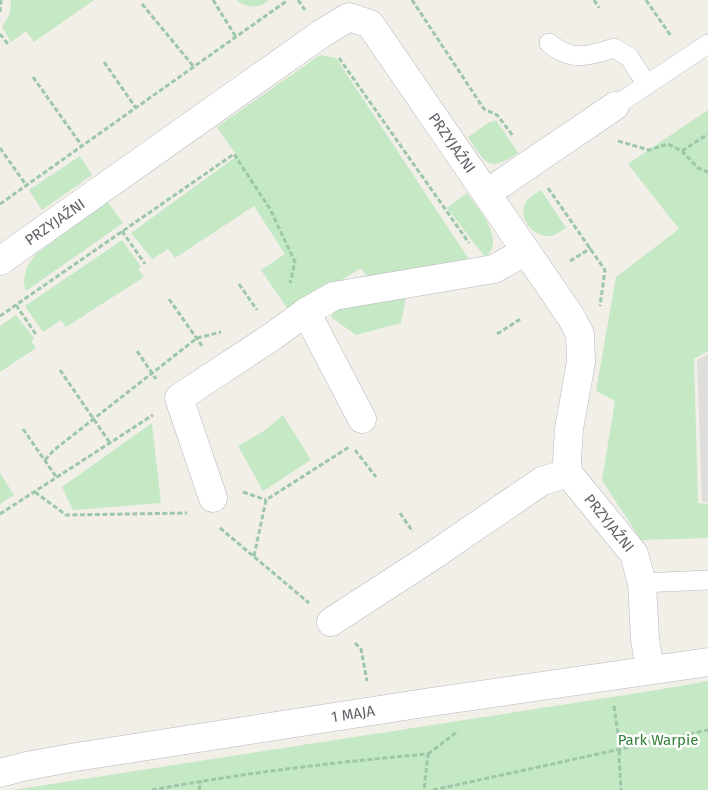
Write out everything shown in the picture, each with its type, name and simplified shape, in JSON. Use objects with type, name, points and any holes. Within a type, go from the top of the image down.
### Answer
[{"type":"street","name":"PRZYJAŹNI","points":[[0,261],[321,34],[349,17],[370,24],[487,193],[570,316],[580,334],[581,362],[569,428],[568,473],[634,554],[642,583],[645,639],[650,670]]},
{"type":"street","points":[[487,193],[615,106]]},
{"type":"street","points":[[203,505],[179,398],[306,312],[334,296],[494,269],[526,251]]},
{"type":"street","points":[[306,312],[362,419]]},
{"type":"street","points":[[331,622],[542,482],[568,473]]},
{"type":"street","name":"1 MAJA","points":[[0,773],[76,757],[431,702],[708,662]]},
{"type":"lane","points":[[549,43],[559,52],[580,57],[614,48],[629,57],[647,85]]},
{"type":"lane","points":[[615,106],[708,44]]},
{"type":"lane","points":[[642,583],[708,580]]},
{"type":"path","points":[[0,12],[1,0]]},
{"type":"path","points":[[213,0],[236,37]]},
{"type":"path","points":[[0,204],[288,0]]},
{"type":"path","points":[[298,0],[478,257],[494,269]]},
{"type":"path","points":[[594,0],[599,8]]},
{"type":"path","points":[[646,0],[674,41]]},
{"type":"path","points":[[142,4],[194,67]]},
{"type":"path","points":[[0,34],[8,44]]},
{"type":"path","points":[[104,62],[136,108]]},
{"type":"path","points":[[33,77],[82,146]]},
{"type":"path","points":[[588,123],[620,141],[642,148],[650,150],[668,144],[682,151],[698,168],[708,172]]},
{"type":"path","points":[[682,151],[708,134]]},
{"type":"path","points":[[0,148],[26,185]]},
{"type":"path","points":[[0,316],[234,154],[270,209],[295,262],[292,282],[285,288]]},
{"type":"path","points":[[122,231],[145,264]]},
{"type":"path","points":[[169,299],[220,371]]},
{"type":"path","points":[[16,305],[37,336]]},
{"type":"path","points":[[258,312],[265,306]]},
{"type":"path","points":[[497,334],[522,318]]},
{"type":"path","points":[[44,460],[54,450],[197,338],[225,331]]},
{"type":"path","points":[[60,370],[110,443]]},
{"type":"path","points":[[0,514],[179,398]]},
{"type":"path","points":[[23,429],[57,478]]},
{"type":"path","points":[[254,556],[266,500],[352,445],[376,477]]},
{"type":"path","points":[[35,492],[66,515],[203,505]]},
{"type":"path","points":[[217,525],[361,649],[368,688]]},
{"type":"path","points":[[613,700],[620,748],[621,790]]},
{"type":"path","points":[[433,790],[708,730]]},
{"type":"path","points":[[152,790],[201,781],[347,761],[428,754],[424,790]]},
{"type":"path","points":[[199,790],[201,781]]},
{"type":"shaded area","points":[[708,354],[708,502],[702,502],[697,360]]},
{"type":"green space","points":[[11,0],[94,0],[34,42],[26,31],[11,42],[2,27],[10,14]]},
{"type":"green space","points":[[236,0],[269,0],[261,5],[248,6]]},
{"type":"green space","points":[[320,55],[336,58],[468,258],[470,264],[368,278],[361,268],[289,311],[261,270],[285,254],[254,206],[175,258],[168,249],[152,259],[131,233],[237,156],[217,127]]},
{"type":"green space","points":[[708,110],[708,351],[694,359],[698,503],[708,504],[708,538],[641,540],[602,480],[615,401],[596,391],[616,277],[679,229],[628,164]]},
{"type":"green space","points":[[496,120],[518,153],[500,163],[494,164],[488,163],[479,154],[468,137],[488,123]]},
{"type":"green space","points":[[80,156],[92,175],[42,210],[29,190]]},
{"type":"green space","points":[[541,190],[566,228],[551,236],[537,233],[528,225],[523,214],[527,200]]},
{"type":"green space","points":[[467,193],[492,233],[493,242],[491,250],[485,257],[447,208]]},
{"type":"green space","points":[[108,202],[123,223],[26,291],[24,281],[26,271],[36,254]]},
{"type":"green space","points":[[122,240],[141,267],[138,269],[144,277],[66,327],[61,320],[43,332],[25,306]]},
{"type":"green space","points":[[406,296],[401,323],[356,335],[331,317],[336,305]]},
{"type":"green space","points":[[16,315],[34,338],[31,341],[36,348],[0,372],[0,326]]},
{"type":"green space","points":[[283,415],[311,460],[263,491],[238,446],[264,431]]},
{"type":"green space","points":[[152,423],[161,503],[73,510],[62,487]]},
{"type":"green space","points":[[0,473],[14,495],[0,504]]},
{"type":"green space","name":"Park Warpie","points":[[708,681],[708,790],[13,790],[651,691]]}]
